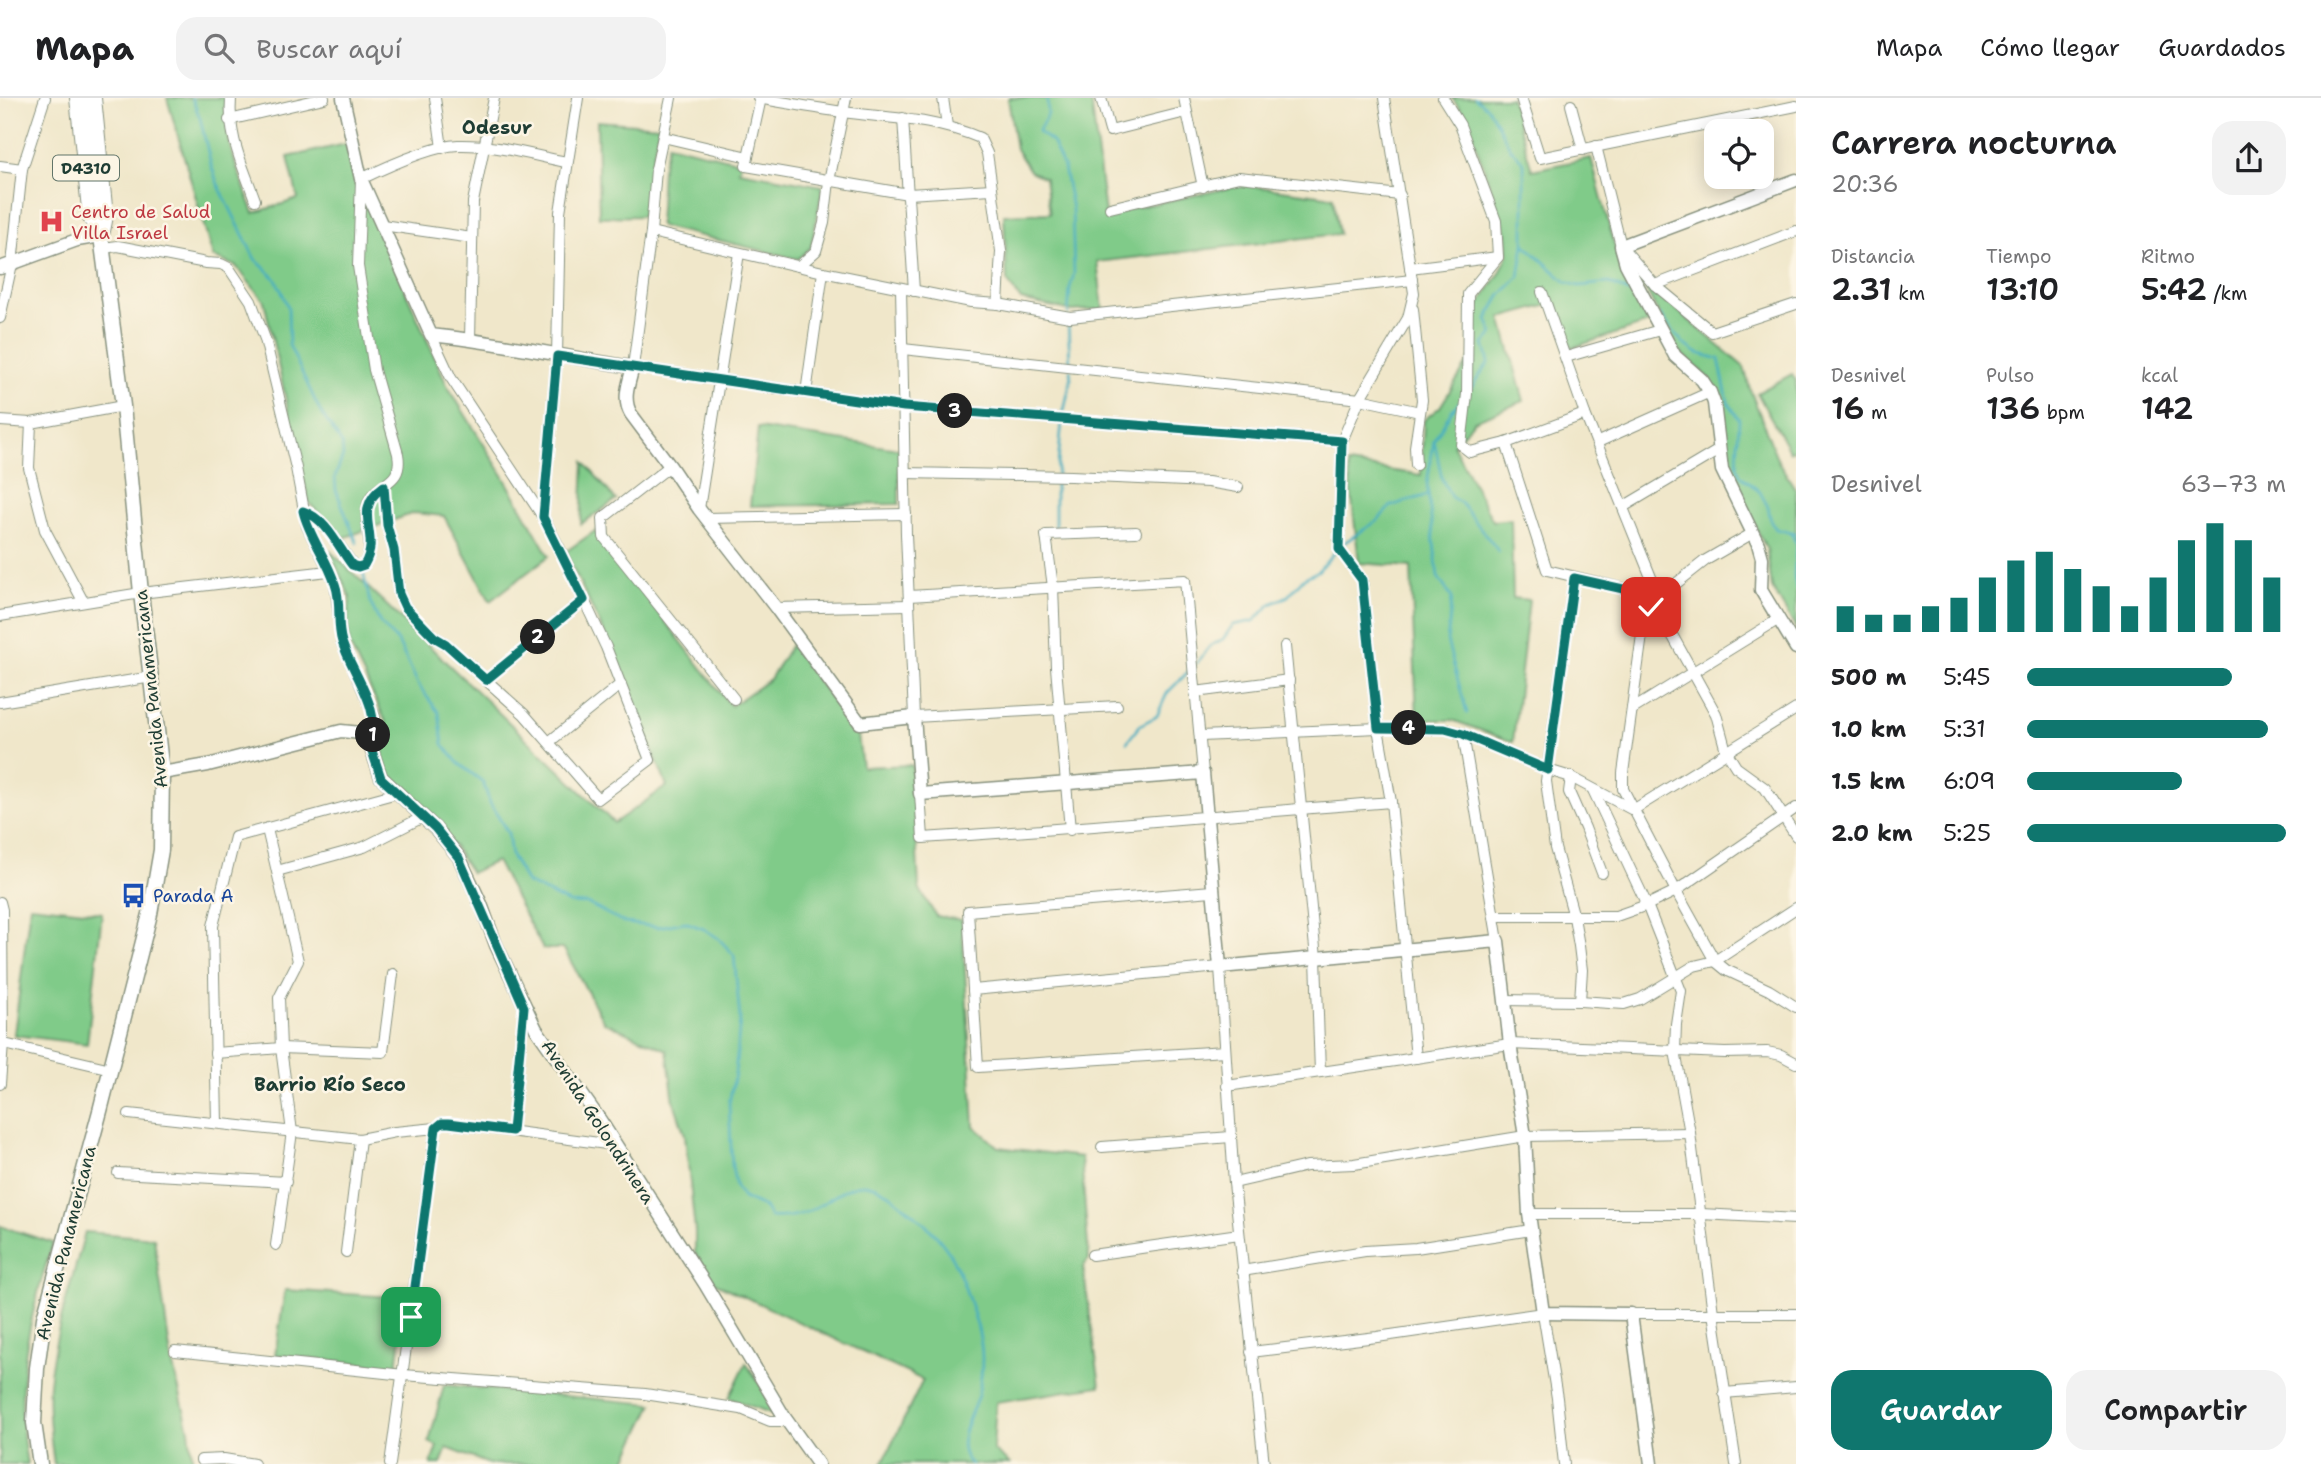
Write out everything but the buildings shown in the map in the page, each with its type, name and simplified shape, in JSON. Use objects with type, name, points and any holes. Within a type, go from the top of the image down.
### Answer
[{"type":"main road","name":"Avenida Panamericana","points":[[78,98],[91,218],[102,242]]},
{"type":"main road","name":"Avenida Panamericana","points":[[40,1464],[34,1423],[37,1368],[44,1318],[111,1069],[154,894],[161,850],[162,774],[102,242],[105,216],[93,98]]},
{"type":"street","points":[[0,318],[22,169],[44,98]]},
{"type":"street","points":[[231,98],[229,121],[232,134],[255,200]]},
{"type":"street","points":[[229,121],[324,98]]},
{"type":"street","points":[[343,98],[361,179],[431,335],[451,378],[543,517],[621,684],[650,760],[598,799],[524,715],[446,644],[434,637],[405,607],[399,594],[394,550],[387,525],[384,486]]},
{"type":"street","points":[[435,98],[442,148]]},
{"type":"street","points":[[470,339],[473,202],[494,98]]},
{"type":"street","points":[[543,517],[557,356],[560,212],[578,98]]},
{"type":"street","points":[[671,98],[656,169],[651,232],[633,367],[626,397],[627,407],[702,514],[776,608],[860,723],[1117,706]]},
{"type":"street","points":[[992,189],[908,194],[746,166],[760,98],[843,112],[903,118],[947,127],[980,138],[985,145],[992,189],[1001,251],[998,304]]},
{"type":"street","points":[[799,266],[816,251],[824,223],[829,181],[846,98]]},
{"type":"street","points":[[943,98],[947,127]]},
{"type":"street","points":[[1101,98],[1110,131],[1186,112]]},
{"type":"street","points":[[1184,98],[1203,187]]},
{"type":"street","points":[[1384,98],[1415,293],[1408,318],[1360,399],[1342,441],[1339,549],[1362,580],[1378,728],[1391,802],[1416,1058]]},
{"type":"street","points":[[1443,98],[1461,125],[1496,221],[1498,257],[1468,294],[1468,394],[1461,445],[1470,452],[1506,443],[1585,414]]},
{"type":"street","points":[[1521,98],[1540,158],[1796,106]]},
{"type":"street","points":[[1571,105],[1583,150]]},
{"type":"street","points":[[903,118],[914,291]]},
{"type":"street","points":[[663,137],[748,157]]},
{"type":"street","points":[[361,179],[391,165],[456,145],[485,147],[566,162]]},
{"type":"street","points":[[1596,146],[1626,264],[1675,356],[1702,380],[1710,392],[1714,403],[1722,470],[1753,533],[1762,558],[1761,590],[1796,648]]},
{"type":"street","points":[[0,166],[22,169]]},
{"type":"street","points":[[1110,208],[1239,177],[1400,195]]},
{"type":"street","points":[[303,511],[315,517],[332,534],[352,565],[364,565],[369,555],[368,505],[373,494],[396,475],[399,461],[374,370],[358,266],[361,179]]},
{"type":"street","points":[[1621,246],[1796,180]]},
{"type":"street","points":[[382,225],[472,239]]},
{"type":"street","points":[[1655,285],[1796,231]]},
{"type":"street","points":[[651,232],[914,291],[1070,317],[1412,280]]},
{"type":"street","points":[[6,266],[77,240],[102,242]]},
{"type":"street","name":"Avenida Golondrinera","points":[[102,242],[206,264],[221,264],[229,268],[251,301],[262,329],[296,468],[306,526],[335,582],[342,643],[374,718],[373,735],[369,742],[381,778],[449,844],[464,866],[524,1007],[705,1284],[785,1418],[818,1464]]},
{"type":"street","points":[[1621,246],[1655,285],[1712,332],[1796,304]]},
{"type":"street","points":[[702,514],[718,380],[739,253]]},
{"type":"street","points":[[1410,268],[1498,257]]},
{"type":"street","points":[[806,393],[823,272]]},
{"type":"street","points":[[901,288],[909,601],[923,838],[1070,830],[1391,802]]},
{"type":"street","points":[[1542,292],[1585,414],[1671,633],[1716,714],[1726,751],[1736,767],[1765,788],[1796,836]]},
{"type":"street","points":[[1413,305],[1422,400],[1415,447],[1416,465]]},
{"type":"street","points":[[1566,357],[1660,330]]},
{"type":"street","points":[[431,335],[904,407],[1342,441]]},
{"type":"street","points":[[903,349],[1360,399],[1420,412]]},
{"type":"street","points":[[1598,442],[1710,392]]},
{"type":"street","points":[[0,421],[32,424],[122,406]]},
{"type":"street","points":[[32,424],[29,468],[45,530],[83,601]]},
{"type":"street","points":[[1506,443],[1547,570],[1659,597]]},
{"type":"street","points":[[1623,508],[1719,450]]},
{"type":"street","points":[[670,466],[603,518],[604,537],[734,699]]},
{"type":"street","points":[[905,473],[1208,482],[1238,487]]},
{"type":"street","points":[[702,514],[906,514]]},
{"type":"street","points":[[1070,830],[1053,587],[1046,535],[1136,532]]},
{"type":"street","points":[[1753,533],[1706,560],[1659,597],[1646,616],[1623,773],[1623,789],[1715,961],[1726,970],[1769,990],[1796,1007]]},
{"type":"street","points":[[0,616],[141,593],[328,571]]},
{"type":"street","points":[[1574,578],[1546,781],[1555,848],[1574,917],[1582,970],[1580,1001]]},
{"type":"street","points":[[776,608],[909,601],[1053,587],[1185,580],[1220,967],[1234,1183],[1264,1464]]},
{"type":"street","points":[[486,680],[584,600]]},
{"type":"street","points":[[1633,709],[1779,620]]},
{"type":"street","points":[[1285,646],[1316,958],[1320,1072]]},
{"type":"street","points":[[0,702],[152,677]]},
{"type":"street","points":[[1195,692],[1289,680]]},
{"type":"street","points":[[549,742],[621,684]]},
{"type":"street","points":[[1633,810],[1796,709]]},
{"type":"street","points":[[1201,736],[1378,728],[1445,729],[1571,778],[1633,810]]},
{"type":"street","points":[[162,774],[341,731],[361,733],[369,742]]},
{"type":"street","points":[[1463,734],[1494,916],[1525,1136],[1529,1214],[1557,1398],[1564,1464]]},
{"type":"street","points":[[920,794],[1203,773]]},
{"type":"street","points":[[1571,778],[1569,792],[1586,828],[1602,873]]},
{"type":"street","points":[[1592,790],[1647,905],[1681,991],[1675,1051],[1690,1133],[1724,1393],[1736,1464]]},
{"type":"street","points":[[217,1123],[213,926],[235,837],[397,793]]},
{"type":"street","points":[[1494,916],[1616,916],[1647,905],[1676,891],[1796,808]]},
{"type":"street","points":[[277,871],[364,847],[423,817]]},
{"type":"street","points":[[268,829],[298,961],[279,998],[281,1048],[292,1132],[276,1245]]},
{"type":"street","points":[[1212,891],[968,911],[978,1067],[1225,1051]]},
{"type":"street","points":[[0,901],[0,1084]]},
{"type":"street","points":[[1505,1000],[1624,1004],[1640,999],[1694,966],[1715,961],[1796,908]]},
{"type":"street","points":[[973,990],[1498,942]]},
{"type":"street","points":[[215,1054],[281,1048],[383,1052],[393,974]]},
{"type":"street","points":[[512,1131],[524,1007]]},
{"type":"street","points":[[2,1044],[111,1069]]},
{"type":"street","points":[[1227,1086],[1510,1044],[1767,1052],[1781,1055],[1796,1063]]},
{"type":"street","points":[[129,1114],[360,1139],[436,1128],[442,1123],[449,1123],[614,1145]]},
{"type":"street","points":[[390,1464],[436,1128]]},
{"type":"street","points":[[1234,1183],[1307,1166],[1354,1164],[1525,1136],[1690,1133]]},
{"type":"street","points":[[1102,1147],[1231,1137]]},
{"type":"street","points":[[346,1252],[360,1139]]},
{"type":"street","points":[[118,1173],[286,1182]]},
{"type":"street","points":[[1529,1214],[1701,1214],[1796,1219]]},
{"type":"street","points":[[1242,1272],[1364,1251],[1416,1248],[1531,1230]]},
{"type":"street","points":[[1092,1255],[1239,1234]]},
{"type":"street","points":[[1251,1352],[1543,1313],[1796,1314]]},
{"type":"street","points":[[1631,1314],[1651,1464]]},
{"type":"street","points":[[175,1350],[404,1375],[645,1394],[741,1409],[770,1421],[782,1421],[785,1418]]},
{"type":"street","points":[[1724,1393],[1796,1387]]},
{"type":"street","points":[[201,1460],[224,1459],[254,1464]]},
{"type":"green space","points":[[167,98],[226,98],[230,143],[254,213],[298,199],[288,157],[346,144],[355,177],[447,385],[549,556],[490,601],[444,516],[414,513],[343,538],[309,503],[264,301],[236,266],[213,257]]},
{"type":"green space","points":[[1008,98],[1091,98],[1105,214],[1244,185],[1333,197],[1339,234],[1097,262],[1103,309],[1072,311],[1021,300],[1007,281],[1004,215],[1050,213],[1045,178],[1030,171],[1016,149]]},
{"type":"green space","points":[[1452,98],[1511,98],[1532,170],[1591,158],[1620,266],[1649,323],[1571,348],[1556,303],[1501,318],[1524,401],[1474,421],[1453,445],[1493,521],[1511,519],[1513,598],[1529,600],[1513,742],[1452,720],[1417,720],[1411,567],[1359,563],[1348,464],[1421,475],[1424,420],[1440,407],[1473,354],[1474,312],[1500,273],[1508,255],[1507,234],[1466,117]]},
{"type":"green space","points":[[597,121],[659,126],[642,216],[599,217]]},
{"type":"green space","points":[[668,144],[741,162],[739,171],[823,186],[811,247],[798,259],[659,226],[662,169]]},
{"type":"green space","points":[[1636,271],[1651,288],[1744,367],[1778,461],[1796,490],[1796,629],[1772,588],[1767,550],[1729,473],[1719,398],[1707,377],[1678,350]]},
{"type":"green space","points":[[1792,374],[1796,381],[1796,449],[1790,452],[1757,393]]},
{"type":"green space","points":[[758,428],[899,449],[899,504],[750,506]]},
{"type":"green space","points":[[584,463],[616,500],[581,524]]},
{"type":"green space","points":[[595,531],[731,706],[770,679],[791,645],[858,735],[862,767],[912,765],[919,888],[936,916],[962,920],[974,1126],[998,1147],[1081,1157],[1089,1259],[1083,1267],[1100,1386],[996,1402],[993,1450],[1010,1464],[882,1464],[923,1380],[713,1282],[695,1253],[685,1135],[674,1102],[667,1050],[604,1022],[564,949],[543,949],[496,861],[471,873],[453,845],[387,774],[382,756],[386,722],[350,646],[347,626],[350,597],[329,550],[614,823],[667,786],[605,635],[565,552]]},
{"type":"green space","points":[[30,905],[102,913],[87,1044],[14,1035]]},
{"type":"green space","points":[[0,1226],[53,1243],[37,1297],[26,1352],[22,1407],[27,1464],[0,1464]]},
{"type":"green space","points":[[85,1232],[154,1238],[171,1358],[189,1430],[193,1464],[54,1464],[48,1404],[51,1365]]},
{"type":"green space","points":[[285,1290],[406,1298],[397,1367],[275,1355]]},
{"type":"green space","points":[[746,1363],[778,1412],[770,1413],[729,1398]]},
{"type":"green space","points":[[444,1385],[653,1404],[624,1464],[489,1464],[447,1448],[441,1464],[431,1464],[437,1446],[429,1442]]},
{"type":"waterway","points":[[192,98],[217,182],[255,259],[275,278],[281,290],[288,307],[289,345],[320,411],[342,444],[343,456],[335,477],[336,490],[357,543]]},
{"type":"waterway","points":[[1047,98],[1048,114],[1038,132],[1052,142],[1064,168],[1072,209],[1074,274],[1068,314]]},
{"type":"waterway","points":[[1471,388],[1489,362],[1484,344],[1493,334],[1487,319],[1501,295],[1519,277],[1524,244],[1524,163],[1511,149],[1488,108],[1475,98]]},
{"type":"waterway","points":[[1524,244],[1566,282],[1579,286],[1609,283],[1637,296]]},
{"type":"waterway","points":[[1660,315],[1684,344],[1697,353],[1719,359],[1728,402],[1739,419],[1737,466],[1740,475],[1760,492],[1776,529],[1796,534]]},
{"type":"waterway","points":[[1068,321],[1070,363]]},
{"type":"waterway","points":[[1063,415],[1071,379],[1070,370]]},
{"type":"waterway","points":[[1463,399],[1452,410],[1434,440],[1427,484],[1438,577],[1452,598],[1447,641],[1467,713]]},
{"type":"waterway","points":[[1055,530],[1055,494],[1062,422]]},
{"type":"waterway","points":[[1435,444],[1442,479],[1451,497],[1461,503],[1499,552]]},
{"type":"waterway","points":[[1342,544],[1377,521],[1391,506],[1428,495]]},
{"type":"waterway","points":[[1791,533],[1796,543]]},
{"type":"waterway","points":[[1796,547],[1796,588]]},
{"type":"waterway","points":[[1197,663],[1210,646],[1223,639],[1233,625],[1254,621],[1271,604],[1288,596],[1304,578],[1318,571],[1337,549]]},
{"type":"waterway","points":[[363,572],[370,602],[380,623],[398,642],[419,686],[439,713],[443,744],[458,763],[483,782],[490,803],[508,833],[511,856],[527,883],[569,903],[588,904],[625,923],[658,927],[685,922],[718,938],[734,955],[740,1019],[735,1074],[729,1103],[732,1167],[736,1187],[743,1198],[765,1208],[770,1217],[786,1217],[811,1210],[853,1187],[874,1186],[901,1204],[940,1239],[960,1274],[981,1345],[979,1390],[963,1439],[965,1457],[971,1464]]},
{"type":"waterway","points":[[1127,742],[1140,725],[1157,716],[1167,693],[1190,670]]},
{"type":"place","name":"Centro de Salud Villa Israel","points":[[51,222]]},
{"type":"place","name":"Parada A","points":[[133,896]]},
{"type":"district","name":"Odesur","points":[[497,127]]},
{"type":"district","name":"Barrio Río Seco","points":[[330,1084]]},
{"type":"route","points":[[411,1317],[436,1128],[442,1123],[449,1123],[512,1131],[524,1007],[459,858],[435,828],[381,778],[369,742],[373,735],[374,718],[339,632],[335,582],[306,526],[303,511],[315,517],[332,534],[352,565],[358,567],[367,561],[371,547],[368,505],[373,494],[384,486],[387,525],[394,550],[399,594],[405,607],[434,637],[446,644],[486,680],[584,600],[543,517],[557,356],[904,407],[1342,441],[1339,549],[1362,580],[1378,728],[1445,729],[1548,770],[1574,578],[1659,597],[1651,607]]}]
